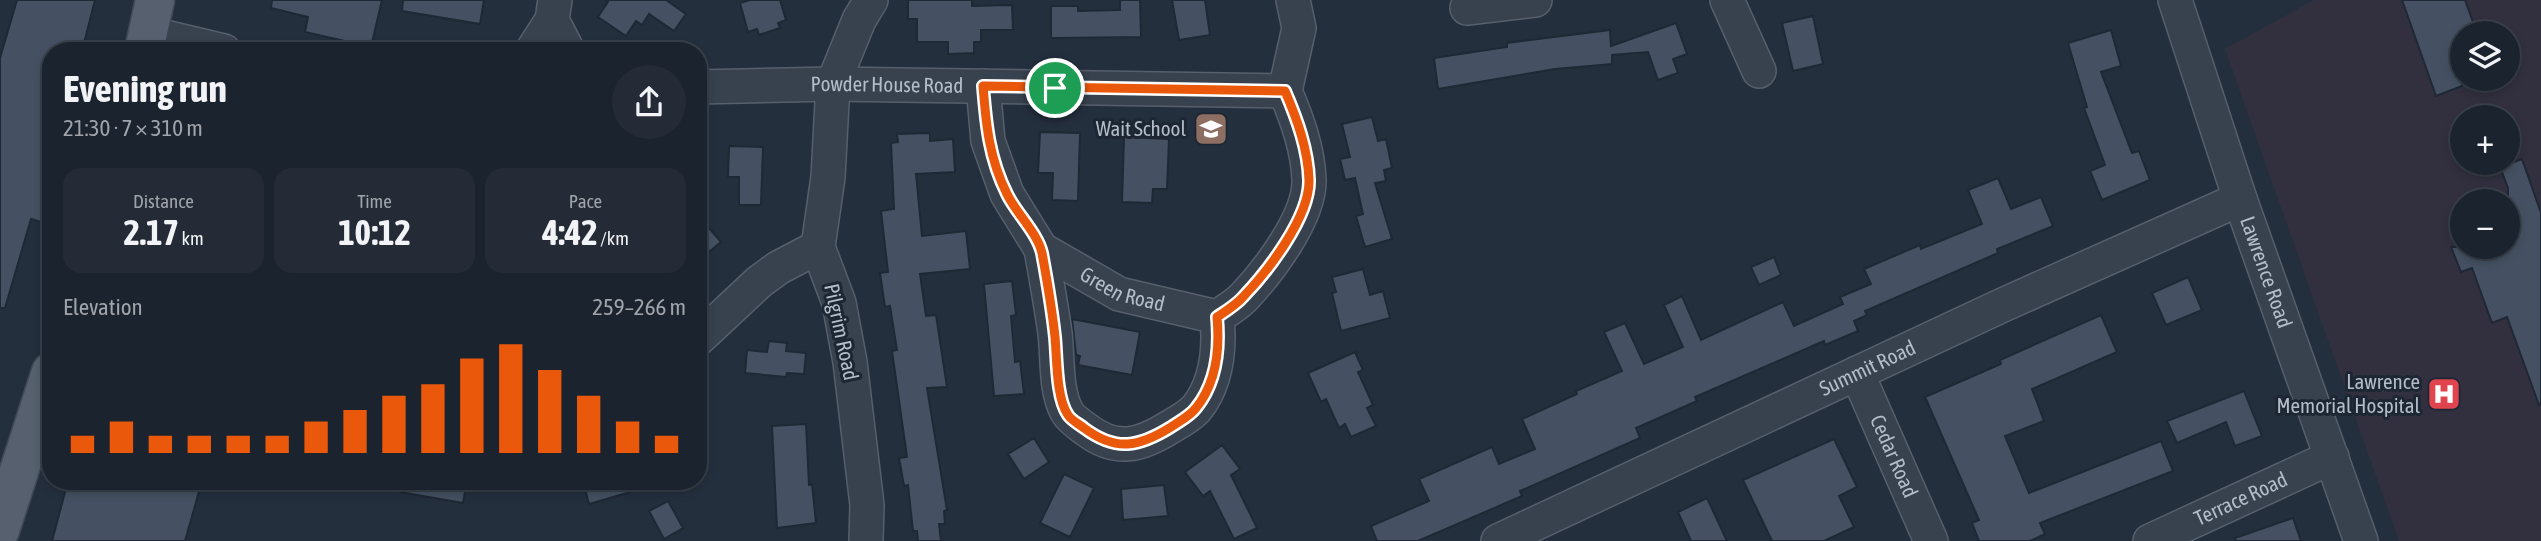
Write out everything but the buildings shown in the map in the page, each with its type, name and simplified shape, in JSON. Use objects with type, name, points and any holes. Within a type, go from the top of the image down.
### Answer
[{"type":"main road","points":[[0,530],[42,400]]},
{"type":"street","name":"Pilgrim Road","points":[[866,541],[867,505],[848,352],[839,303],[818,247],[828,177],[833,84],[859,20],[871,0]]},
{"type":"street","points":[[1041,249],[1062,399],[1068,415],[1097,437],[1113,444],[1128,445],[1144,441],[1183,419],[1196,408],[1217,363],[1220,342],[1217,317],[1242,299],[1261,275],[1294,229],[1307,194],[1309,181],[1302,139],[1285,91],[1299,28],[1293,0]]},
{"type":"street","points":[[1467,8],[1535,0]]},
{"type":"street","points":[[1727,0],[1759,71]]},
{"type":"street","name":"Lawrence Road","points":[[2175,0],[2240,199],[2361,541]]},
{"type":"street","points":[[537,42],[553,10]]},
{"type":"street","points":[[553,10],[565,42]]},
{"type":"street","points":[[149,28],[195,42]]},
{"type":"street","name":"Powder House Road","points":[[707,87],[833,84],[1285,91]]},
{"type":"street","name":"Green Road","points":[[983,86],[988,141],[1007,194],[1041,249],[1119,294],[1217,317]]},
{"type":"street","name":"Summit Road","points":[[1498,541],[1857,373],[2240,199]]},
{"type":"street","points":[[707,331],[759,282],[778,268],[818,247]]},
{"type":"street","name":"Cedar Road","points":[[1857,373],[1931,541]]},
{"type":"street","name":"Terrace Road","points":[[2150,541],[2332,457]]},
{"type":"shaded area","name":"Lawrence Memorial Hospital","points":[[2314,0],[2541,0],[2541,541],[2399,541],[2225,49]]},
{"type":"place","name":"Wait School","points":[[1211,129]]},
{"type":"place","name":"Lawrence Memorial Hospital","points":[[2444,394]]},
{"type":"route","points":[[983,86],[1055,88],[1285,91],[1302,139],[1309,181],[1294,229],[1242,299],[1217,317],[1220,342],[1217,363],[1208,387],[1196,408],[1183,419],[1160,434],[1128,445],[1113,444],[1097,437],[1068,415],[1062,399],[1041,249],[1007,194],[988,141],[983,86]]}]
